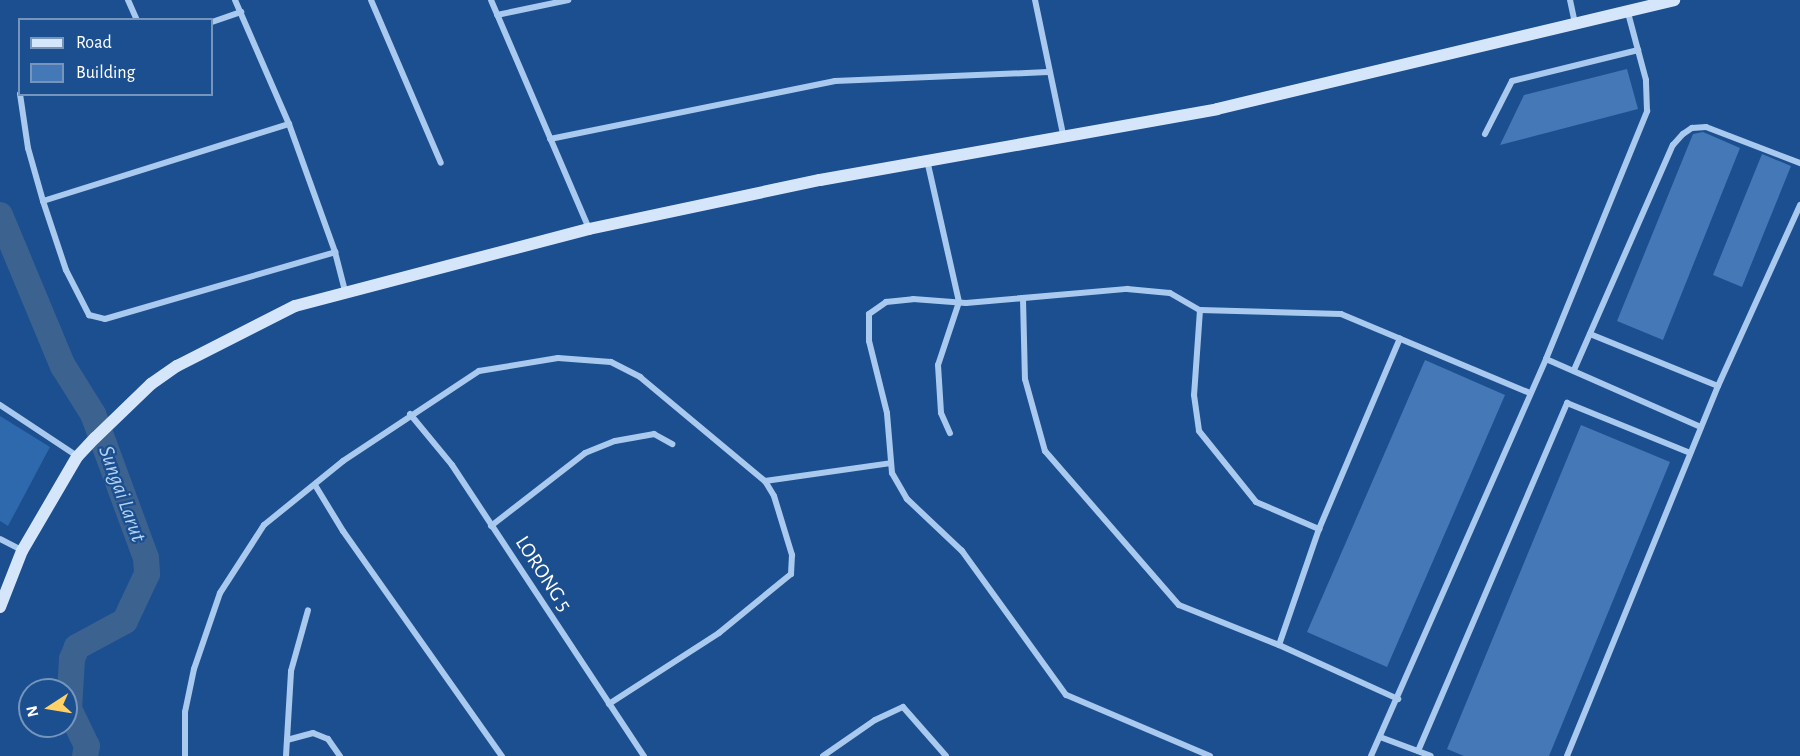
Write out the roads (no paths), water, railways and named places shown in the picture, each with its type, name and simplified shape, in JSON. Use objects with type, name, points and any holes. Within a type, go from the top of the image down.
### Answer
[{"type":"street","points":[[128,0],[136,18]]},
{"type":"street","points":[[235,0],[289,124],[336,252],[345,291]]},
{"type":"street","points":[[371,0],[441,164]]},
{"type":"street","points":[[491,0],[589,229]]},
{"type":"street","points":[[497,15],[568,0]]},
{"type":"street","points":[[1035,0],[1048,72],[1063,134]]},
{"type":"street","points":[[1570,0],[1575,24]]},
{"type":"street","points":[[0,607],[22,551],[77,457],[95,438],[160,378],[229,338],[296,306],[345,291],[589,229],[1063,134],[1218,109],[1628,13],[1674,0]]},
{"type":"street","points":[[213,22],[241,12]]},
{"type":"street","points":[[1371,756],[1546,359],[1647,111],[1646,80],[1628,13]]},
{"type":"street","points":[[1485,134],[1512,81],[1638,50]]},
{"type":"street","points":[[550,140],[835,81],[1048,72]]},
{"type":"street","points":[[20,96],[28,148],[43,201],[66,270],[89,315],[105,320],[336,252]]},
{"type":"street","points":[[43,201],[289,124]]},
{"type":"street","points":[[1574,370],[1673,145],[1683,134],[1692,128],[1706,127],[1800,163]]},
{"type":"street","points":[[927,160],[959,302],[938,365],[940,413],[950,433]]},
{"type":"street","points":[[1567,756],[1718,386],[1800,205]]},
{"type":"street","points":[[1210,756],[1066,694],[962,551],[895,484],[891,463],[888,413],[869,341],[869,314],[886,302],[913,299],[959,302],[1023,299],[1126,289],[1170,293],[1200,310],[1341,314],[1530,393]]},
{"type":"street","points":[[1023,299],[1025,379],[1045,450],[1179,605],[1279,645],[1398,699]]},
{"type":"street","points":[[1200,310],[1194,396],[1199,431],[1256,502],[1319,529]]},
{"type":"street","points":[[1590,334],[1718,386]]},
{"type":"street","points":[[1279,645],[1319,529],[1400,338]]},
{"type":"street","points":[[185,756],[185,712],[194,669],[220,593],[264,525],[410,414],[479,371],[575,357],[611,362],[640,377],[765,481],[774,496],[792,555],[791,574],[719,633],[609,704]]},
{"type":"street","points":[[1546,359],[1701,427]]},
{"type":"street","points":[[1418,751],[1567,403],[1690,453]]},
{"type":"street","points":[[0,405],[77,457]]},
{"type":"street","name":"LORONG 5","points":[[410,414],[452,465],[644,756]]},
{"type":"street","points":[[491,526],[585,453],[615,441],[654,434],[672,444]]},
{"type":"street","points":[[765,481],[891,463]]},
{"type":"street","points":[[315,485],[343,531],[502,756]]},
{"type":"street","points":[[0,539],[22,551]]},
{"type":"street","points":[[286,756],[291,670],[308,610]]},
{"type":"street","points":[[823,756],[875,720],[903,707],[946,756]]},
{"type":"street","points":[[287,740],[313,733],[328,739],[340,756]]},
{"type":"street","points":[[1380,737],[1431,756]]},
{"type":"waterway","name":"Sungai Larut","points":[[0,215],[63,366],[93,414],[146,558],[147,574],[125,621],[77,647],[72,659],[69,709],[87,746],[85,756]]}]
